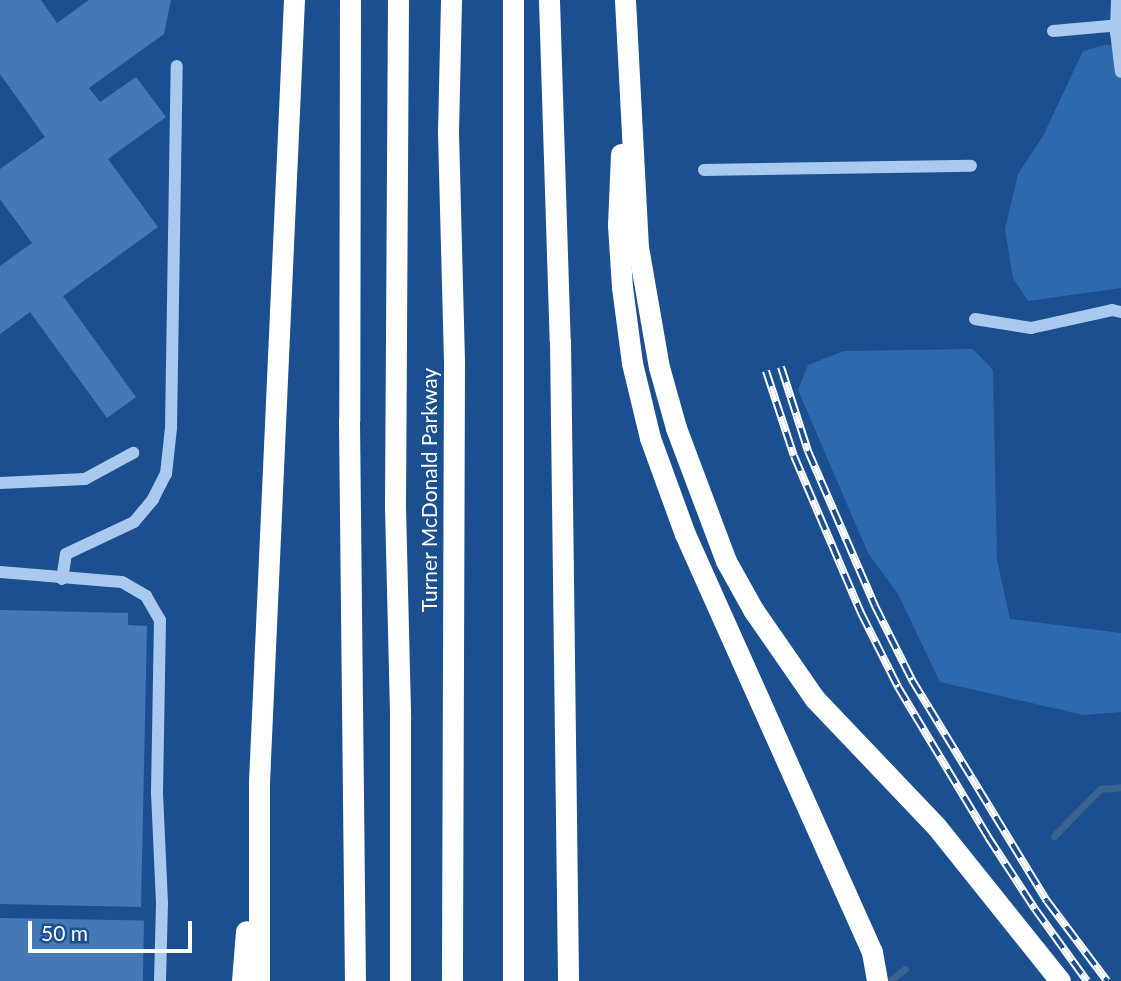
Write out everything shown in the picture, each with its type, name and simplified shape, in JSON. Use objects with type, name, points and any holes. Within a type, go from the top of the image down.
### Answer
[{"type":"highway","points":[[242,981],[259,782],[294,0]]},
{"type":"highway","points":[[351,0],[349,408],[355,981]]},
{"type":"highway","points":[[397,0],[395,508],[400,732],[400,981]]},
{"type":"highway","name":"Turner McDonald Parkway","points":[[451,0],[447,132],[454,363],[452,981]]},
{"type":"highway","points":[[513,0],[513,981]]},
{"type":"highway","points":[[549,0],[560,341],[568,981]]},
{"type":"highway","points":[[625,0],[626,56],[639,247],[659,367],[676,428],[726,561],[754,611],[816,699],[936,826],[1060,981]]},
{"type":"highway","points":[[626,56],[618,225],[632,363],[650,438],[685,534],[872,952],[877,981]]},
{"type":"highway","points":[[259,782],[259,981]]},
{"type":"street","points":[[1117,0],[1121,72]]},
{"type":"street","points":[[1053,31],[1119,25]]},
{"type":"street","points":[[62,579],[66,555],[134,522],[153,499],[166,474],[171,428],[177,66]]},
{"type":"street","points":[[705,170],[971,166]]},
{"type":"street","points":[[975,319],[1031,328],[1112,310],[1121,312]]},
{"type":"street","points":[[0,483],[85,479],[133,453]]},
{"type":"street","points":[[0,572],[122,582],[146,596],[160,620],[157,793],[162,904],[160,981]]},
{"type":"shaded area","points":[[1105,45],[1121,46],[1121,288],[1028,301],[1013,278],[1005,229],[1018,174],[1043,136],[1083,51]]},
{"type":"shaded area","points":[[973,349],[993,370],[997,560],[1010,619],[1121,633],[1121,712],[1084,715],[940,682],[898,594],[868,553],[798,390],[808,365],[844,351]]},
{"type":"building","points":[[0,0],[41,0],[57,23],[89,0],[171,0],[164,34],[89,88],[100,102],[136,77],[166,117],[108,159],[158,227],[63,296],[136,397],[107,418],[30,312],[0,334],[0,266],[32,243],[0,199],[0,169],[45,137],[0,74]]},
{"type":"building","points":[[0,610],[128,613],[128,625],[147,626],[141,907],[0,904]]},
{"type":"building","points":[[0,918],[144,921],[143,981],[0,981]]},
{"type":"waterway","points":[[1054,836],[1100,789],[1121,787]]},
{"type":"waterway","points":[[889,981],[905,969]]},
{"type":"railway","points":[[781,367],[808,451],[875,606],[912,680],[1047,901],[1107,981]]},
{"type":"railway","points":[[766,371],[794,456],[861,613],[898,687],[988,837],[1087,981]]}]
